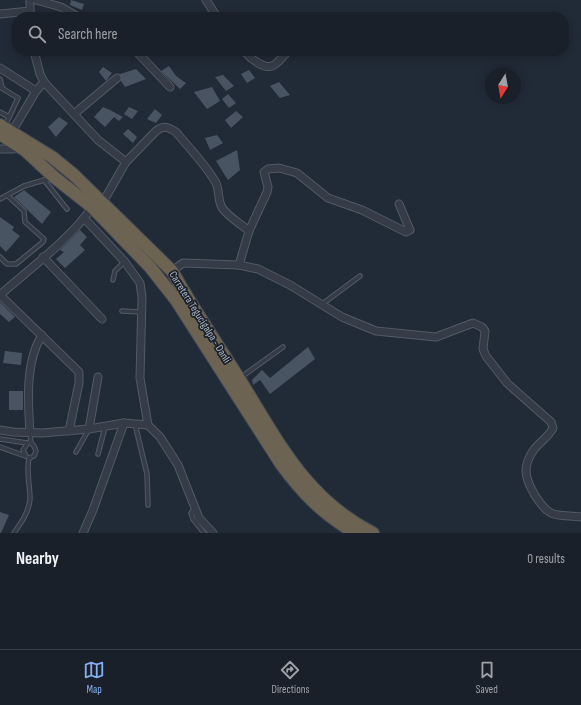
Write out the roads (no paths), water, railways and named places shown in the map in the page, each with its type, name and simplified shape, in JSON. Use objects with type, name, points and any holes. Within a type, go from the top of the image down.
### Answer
[{"type":"highway","name":"Carretera Tegucigalpa - Danli","points":[[5,132],[41,165],[49,179],[92,207],[150,267],[176,300],[257,427],[298,487],[318,508],[335,521],[356,533]]},
{"type":"highway","name":"Carretera Tegucigalpa - Danli","points":[[5,132],[51,156],[103,202],[172,271],[277,443],[298,472],[331,505],[348,518],[373,533]]},
{"type":"highway","points":[[41,165],[50,163],[51,156]]},
{"type":"highway","points":[[49,179],[55,170],[60,167],[64,167]]},
{"type":"highway","points":[[150,267],[157,267],[160,264],[160,258]]},
{"type":"highway","points":[[160,280],[163,271],[172,271]]},
{"type":"street","points":[[30,0],[30,12]]},
{"type":"street","points":[[36,0],[61,6],[70,12]]},
{"type":"street","points":[[206,0],[214,12]]},
{"type":"street","points":[[0,14],[12,14]]},
{"type":"street","points":[[35,56],[40,74],[44,82],[98,140],[126,162]]},
{"type":"street","points":[[141,56],[170,87]]},
{"type":"street","points":[[249,56],[256,62],[266,66],[274,66],[283,56]]},
{"type":"street","points":[[0,68],[36,91]]},
{"type":"street","points":[[74,114],[117,78]]},
{"type":"street","points":[[5,132],[44,82]]},
{"type":"street","points":[[103,202],[126,162],[161,127],[172,129],[210,174],[217,185],[218,197],[222,207],[249,231]]},
{"type":"street","points":[[239,265],[249,231],[267,192],[268,187],[264,172],[272,168],[297,173],[328,198],[362,210],[406,232],[410,230],[399,204]]},
{"type":"street","points":[[69,431],[79,383],[79,372],[0,295],[84,218],[92,207]]},
{"type":"street","points":[[84,218],[125,262],[140,282],[142,297],[140,378],[148,425],[160,437],[178,464],[199,518],[213,533]]},
{"type":"street","points":[[42,257],[102,319]]},
{"type":"street","points":[[172,271],[183,263],[239,265],[258,269],[290,285],[320,306],[376,331],[436,337],[473,323],[482,327],[485,331],[483,349],[486,356],[507,383],[551,422],[553,428],[550,435],[533,450],[527,462],[526,473],[536,498],[542,507],[552,513],[581,517]]},
{"type":"street","points":[[30,433],[27,397],[34,357],[42,335]]},
{"type":"street","points":[[89,429],[98,377]]},
{"type":"street","points":[[0,430],[30,433],[89,429],[124,423],[148,425]]},
{"type":"street","points":[[83,533],[93,510],[124,423]]},
{"type":"lane","points":[[0,79],[1,87],[18,98],[5,132]]},
{"type":"lane","points":[[0,112],[5,132]]},
{"type":"lane","points":[[0,199],[24,186],[49,179],[67,210]]},
{"type":"lane","points":[[0,257],[7,264],[16,264],[43,242],[44,239],[25,222],[24,211],[8,196]]},
{"type":"lane","points":[[113,280],[115,271],[125,262]]},
{"type":"lane","points":[[320,306],[360,276]]},
{"type":"lane","points":[[122,311],[142,312]]},
{"type":"lane","points":[[239,379],[283,347]]},
{"type":"lane","points":[[135,424],[147,474],[148,505]]},
{"type":"lane","points":[[98,454],[105,427]]},
{"type":"lane","points":[[76,452],[89,429]]},
{"type":"lane","points":[[14,533],[25,518],[30,499],[27,475],[27,457],[23,450],[29,443],[30,433]]},
{"type":"lane","points":[[0,438],[29,443],[34,446],[36,451],[34,456],[27,457],[0,447]]},
{"type":"lane","points":[[196,508],[191,514],[204,533]]}]
